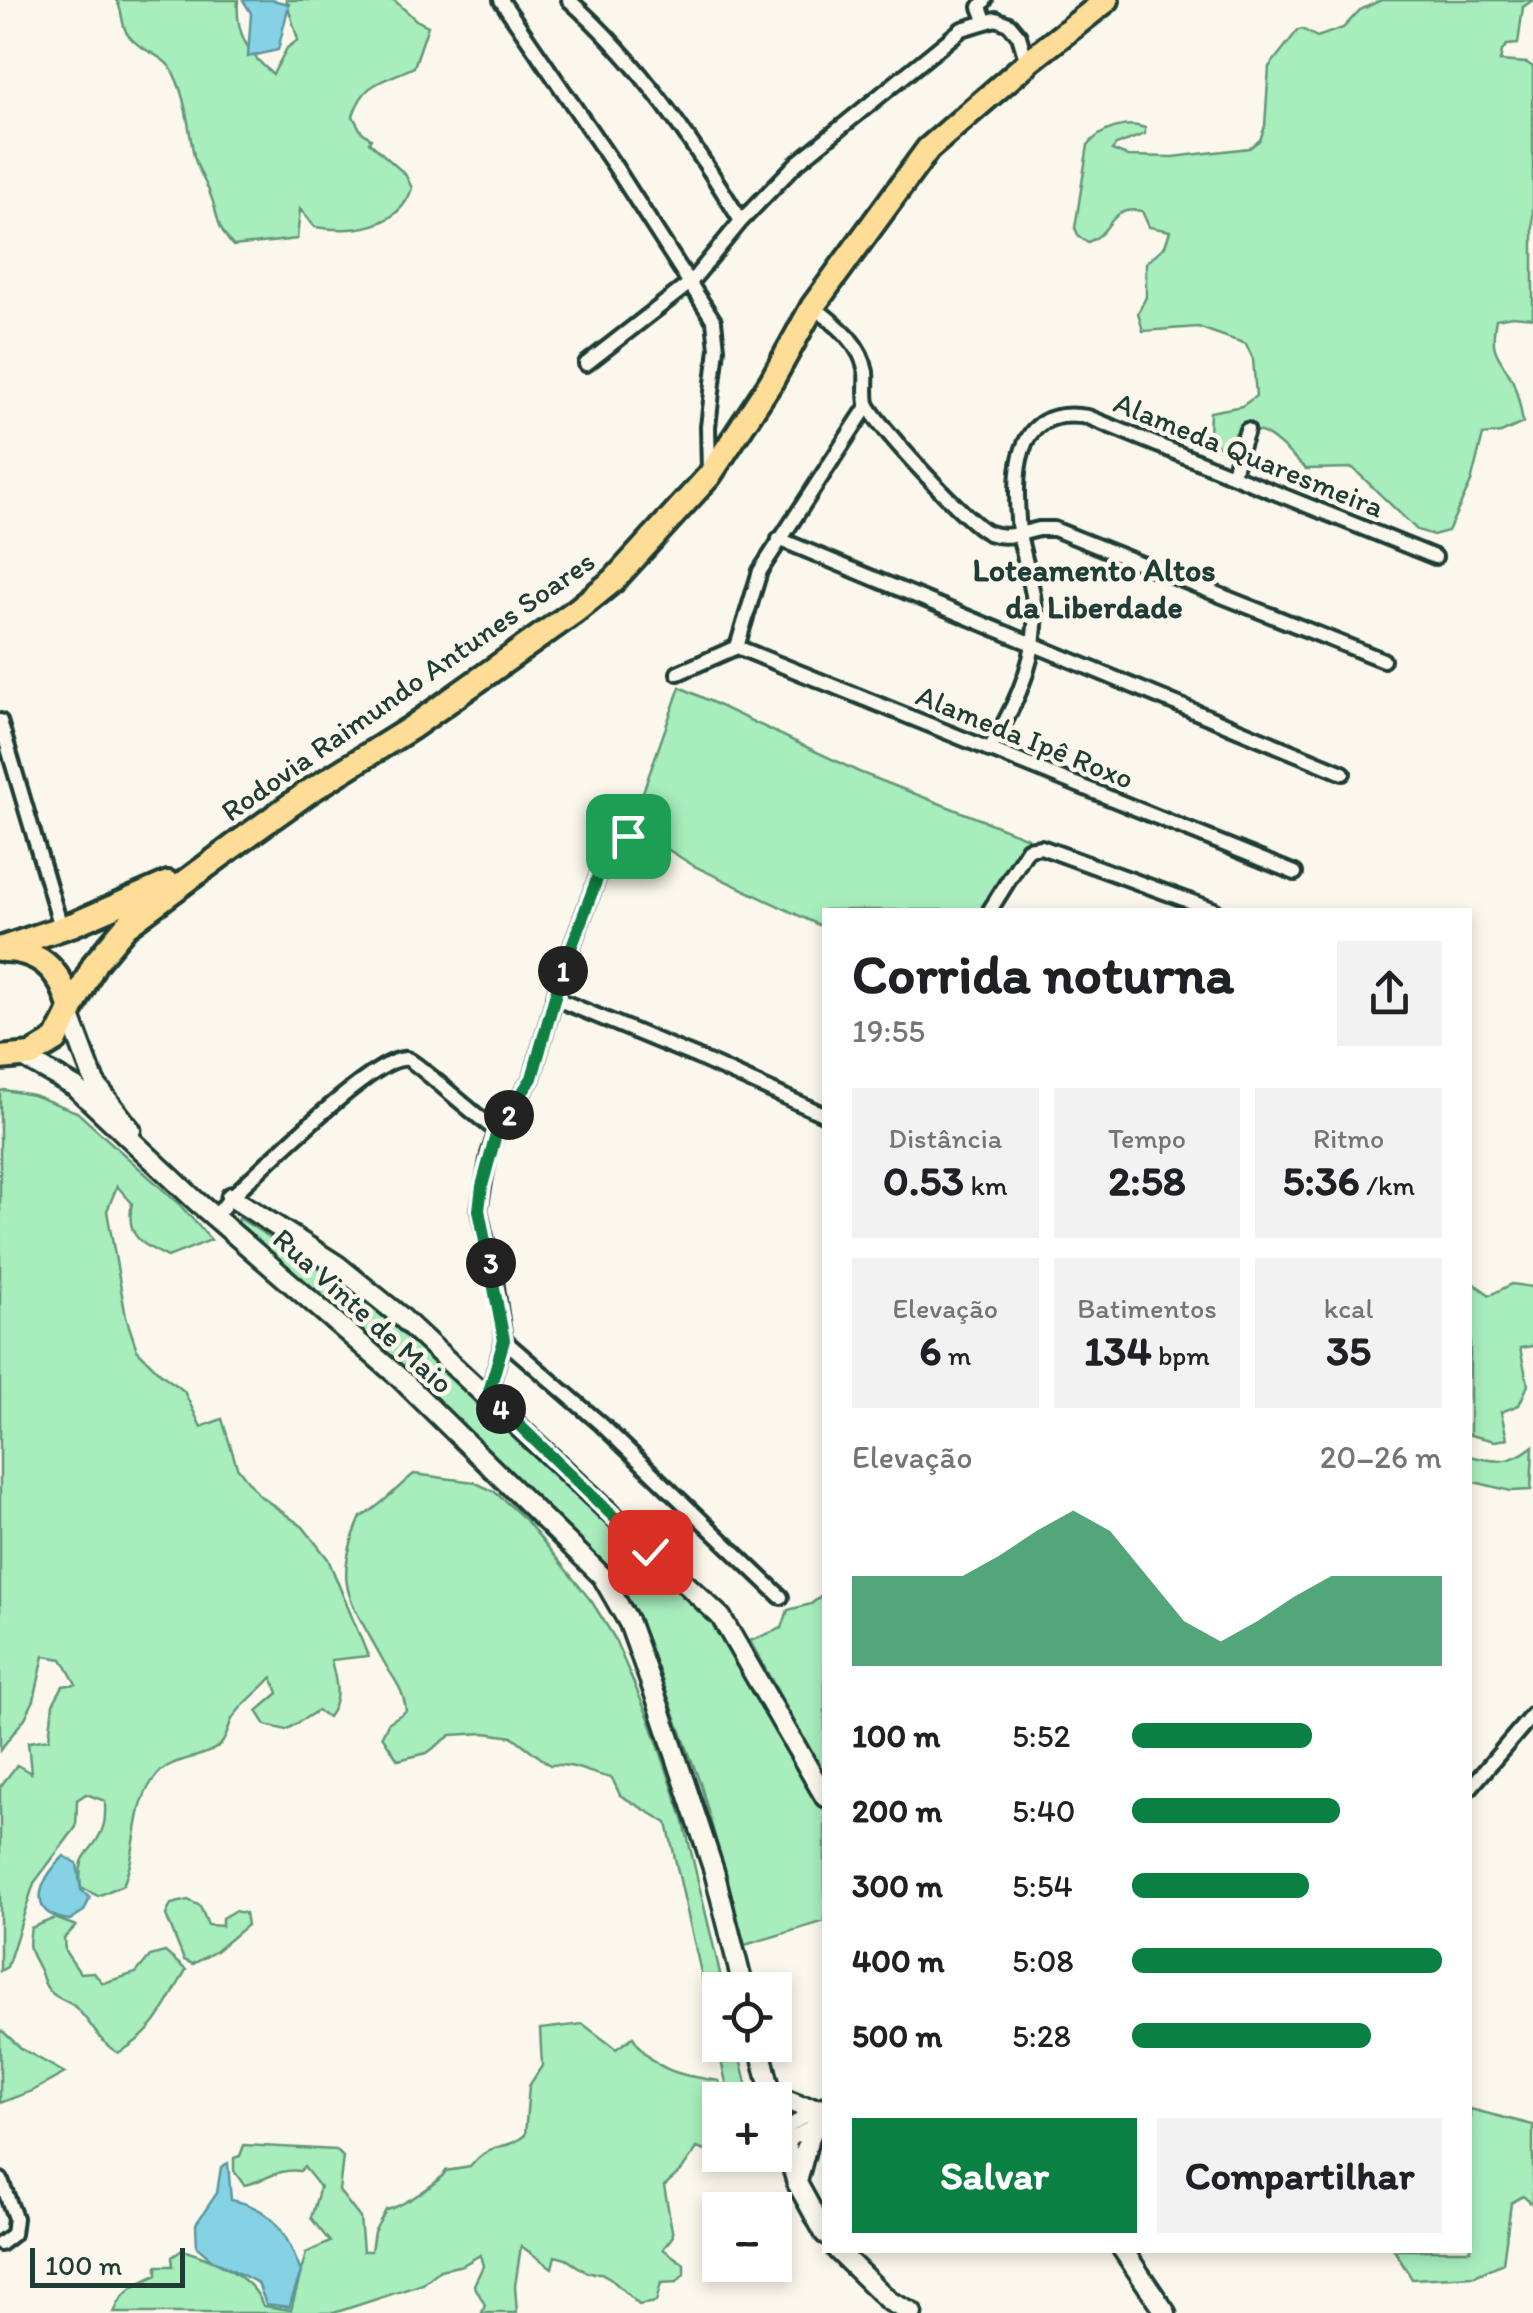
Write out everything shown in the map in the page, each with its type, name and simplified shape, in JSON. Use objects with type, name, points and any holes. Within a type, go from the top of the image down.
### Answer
[{"type":"highway","name":"Rodovia Raimundo Antunes Soares","points":[[199,870],[307,793],[411,728],[577,610],[635,558],[709,476],[771,382],[814,306],[928,148],[1027,62],[1107,0]]},
{"type":"highway","points":[[0,949],[102,912],[199,870]]},
{"type":"highway","points":[[9,1057],[39,1052],[56,1040],[95,963],[110,944],[126,926],[199,870]]},
{"type":"highway","points":[[0,949],[25,952],[52,966],[62,982],[71,1014]]},
{"type":"main road","name":"Rua Vinte de Maio","points":[[71,1014],[96,1083],[154,1163]]},
{"type":"main road","name":"Rua Vinte de Maio","points":[[9,1057],[75,1087],[154,1163],[400,1378],[577,1550],[610,1588],[629,1623],[659,1706],[714,1871],[739,1972]]},
{"type":"main road","points":[[232,1196],[355,1278],[488,1395],[720,1616],[822,1792]]},
{"type":"main road","points":[[792,2104],[821,2114],[808,2142],[797,2183]]},
{"type":"main road","points":[[792,2168],[822,2229]]},
{"type":"main road","points":[[840,2253],[889,2301],[912,2313]]},
{"type":"main road","points":[[1126,2253],[1166,2313]]},
{"type":"street","points":[[501,0],[714,321],[709,476]]},
{"type":"street","points":[[569,0],[628,60],[672,113],[741,221]]},
{"type":"street","points":[[985,0],[980,8],[985,20]]},
{"type":"street","points":[[586,364],[690,284],[741,221],[797,163],[962,29],[985,20],[1009,24],[1019,36],[1027,62]]},
{"type":"street","points":[[814,306],[844,330],[857,349],[865,368],[868,405],[912,461],[986,533],[1006,537],[1039,528],[1054,529],[1383,660]]},
{"type":"street","points":[[678,674],[737,647],[760,570],[868,405]]},
{"type":"street","name":"Alameda Quaresmeira","points":[[1019,534],[1016,489],[1021,448],[1044,423],[1060,415],[1088,417],[1435,557]]},
{"type":"street","points":[[1232,475],[1247,430]]},
{"type":"street","points":[[989,750],[1009,716],[1033,645],[1036,624],[1019,534]]},
{"type":"street","points":[[779,539],[1343,772]]},
{"type":"street","name":"Alameda Ipê Roxo","points":[[737,647],[1295,873]]},
{"type":"street","points":[[0,721],[60,927]]},
{"type":"street","points":[[488,1395],[504,1340],[479,1210],[482,1186],[497,1131],[532,1078],[554,998],[603,863],[617,838],[628,836]]},
{"type":"street","points":[[991,908],[1028,850],[1041,847],[1209,908]]},
{"type":"street","points":[[554,998],[697,1056],[822,1114]]},
{"type":"street","points":[[215,1217],[232,1196],[368,1074],[397,1059],[417,1064],[443,1090],[497,1131]]},
{"type":"street","points":[[504,1340],[600,1424],[782,1597]]},
{"type":"street","points":[[1472,1786],[1533,1714]]},
{"type":"street","points":[[792,2131],[821,2114]]},
{"type":"street","points":[[0,2180],[15,2227],[0,2244]]},
{"type":"green space","points":[[116,0],[238,0],[245,42],[273,74],[287,48],[298,40],[286,0],[394,0],[428,26],[414,67],[369,89],[353,116],[371,139],[369,142],[405,174],[412,188],[406,202],[385,220],[344,229],[315,227],[300,209],[297,239],[233,246],[195,160],[175,77],[166,62],[128,35]]},
{"type":"green space","points":[[1381,0],[1533,0],[1523,7],[1518,44],[1507,45],[1500,61],[1533,67],[1533,318],[1496,319],[1494,341],[1515,387],[1523,423],[1501,433],[1483,435],[1471,482],[1448,531],[1433,535],[1417,530],[1353,468],[1306,469],[1268,435],[1249,428],[1238,428],[1230,445],[1220,447],[1209,435],[1210,412],[1242,406],[1256,396],[1253,359],[1246,344],[1198,327],[1143,331],[1138,313],[1146,297],[1146,263],[1165,246],[1170,231],[1149,227],[1142,211],[1123,212],[1088,242],[1079,237],[1075,228],[1088,145],[1100,135],[1122,126],[1145,128],[1145,134],[1112,150],[1127,156],[1173,157],[1249,148],[1260,140],[1265,126],[1269,67],[1298,30],[1317,37],[1343,28],[1360,10]]},
{"type":"green space","points":[[680,687],[859,772],[1028,838],[982,908],[822,908],[822,927],[694,866],[631,826]]},
{"type":"green space","points":[[0,1091],[33,1095],[77,1112],[179,1204],[211,1240],[168,1257],[150,1248],[133,1231],[132,1203],[117,1186],[107,1211],[126,1317],[137,1350],[184,1391],[201,1427],[222,1419],[237,1467],[259,1495],[303,1527],[328,1559],[368,1656],[331,1660],[336,1697],[328,1717],[317,1711],[286,1730],[266,1725],[257,1711],[278,1693],[272,1677],[234,1716],[221,1744],[172,1764],[158,1774],[143,1798],[123,1885],[98,1896],[81,1888],[80,1875],[83,1859],[103,1827],[105,1801],[86,1794],[77,1800],[76,1827],[34,1883],[7,1967],[0,1971],[0,1787],[17,1765],[31,1773],[28,1742],[49,1739],[53,1704],[63,1686],[76,1684],[62,1659],[44,1656],[34,1700],[0,1750]]},
{"type":"green space","points":[[239,1218],[357,1292],[719,1616],[822,1796],[822,1922],[745,1945],[701,1786],[644,1631],[609,1569],[237,1228]]},
{"type":"green space","points":[[1472,1282],[1490,1295],[1512,1284],[1533,1287],[1533,1346],[1520,1348],[1528,1385],[1519,1405],[1501,1412],[1507,1439],[1495,1441],[1472,1435]]},
{"type":"green space","points":[[1533,1446],[1531,1490],[1511,1491],[1472,1481],[1472,1456],[1503,1460]]},
{"type":"green space","points":[[414,1474],[474,1482],[495,1492],[525,1519],[592,1602],[614,1637],[650,1721],[683,1818],[720,1972],[702,1972],[702,1977],[667,1823],[620,1795],[612,1778],[550,1765],[513,1737],[485,1733],[451,1735],[427,1753],[398,1760],[382,1736],[388,1723],[406,1711],[405,1703],[354,1608],[346,1577],[347,1560],[361,1517]]},
{"type":"green space","points":[[822,1595],[822,1772],[750,1641],[782,1628],[788,1610],[811,1604]]},
{"type":"green space","points":[[188,1900],[200,1906],[208,1925],[222,1926],[222,1918],[234,1911],[245,1913],[247,1925],[193,1964],[184,1960],[166,1915],[171,1904]]},
{"type":"green space","points":[[55,1918],[76,1926],[64,1938],[65,1951],[80,1973],[93,1972],[103,1983],[136,1973],[150,1956],[165,1952],[186,1970],[151,2028],[118,2053],[74,2006],[53,1994],[45,1984],[31,1952],[31,1928]]},
{"type":"green space","points":[[583,2024],[616,2049],[633,2037],[660,2065],[719,2082],[702,2082],[702,2150],[697,2148],[682,2170],[664,2186],[673,2236],[663,2249],[684,2264],[684,2274],[677,2282],[661,2283],[656,2302],[639,2305],[601,2273],[588,2273],[555,2256],[552,2268],[521,2246],[515,2286],[517,2313],[482,2313],[485,2305],[474,2285],[483,2266],[480,2255],[463,2265],[440,2270],[423,2284],[334,2313],[114,2313],[126,2294],[157,2275],[157,2266],[173,2266],[172,2257],[182,2250],[218,2263],[241,2277],[263,2306],[291,2310],[306,2253],[330,2242],[311,2218],[320,2187],[304,2167],[244,2185],[234,2171],[234,2158],[240,2156],[244,2145],[336,2150],[343,2157],[339,2191],[360,2218],[363,2251],[371,2251],[374,2232],[386,2210],[419,2194],[446,2171],[470,2167],[486,2152],[525,2135],[529,2086],[542,2066],[540,2029]]},
{"type":"green space","points":[[0,2029],[22,2049],[65,2073],[0,2103]]},
{"type":"green space","points":[[721,2062],[741,2062],[746,2082],[726,2082]]},
{"type":"green space","points":[[1472,2110],[1533,2125],[1533,2205],[1523,2196],[1511,2203],[1503,2263],[1475,2276],[1412,2279],[1396,2253],[1472,2253]]},
{"type":"water","points":[[243,0],[289,4],[278,50],[248,57],[251,13]]},
{"type":"water","points":[[64,1856],[77,1863],[81,1890],[90,1898],[84,1911],[70,1920],[46,1911],[41,1903],[43,1885]]},
{"type":"water","points":[[228,2163],[231,2200],[269,2216],[284,2235],[301,2272],[289,2307],[266,2304],[258,2283],[211,2259],[197,2247],[196,2224],[217,2193],[221,2167]]},
{"type":"district","name":"Loteamento Altos da Liberdade","points":[[1094,588]]},
{"type":"route","points":[[628,836],[617,838],[585,908],[532,1078],[497,1131],[479,1210],[504,1340],[488,1395],[650,1552]]}]
